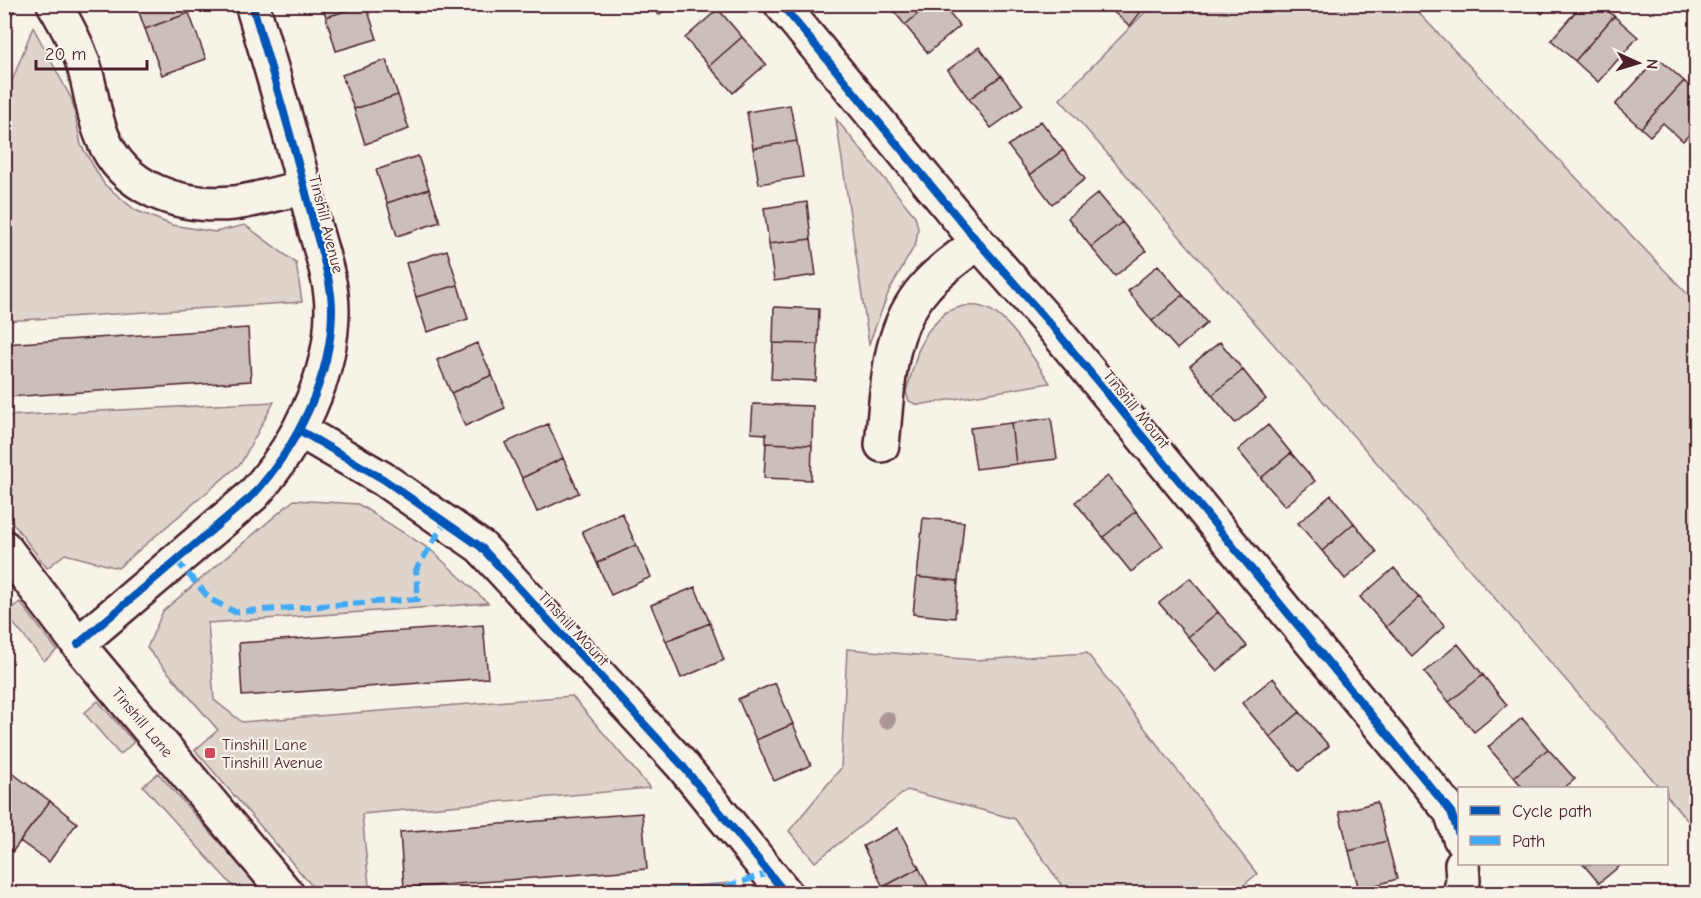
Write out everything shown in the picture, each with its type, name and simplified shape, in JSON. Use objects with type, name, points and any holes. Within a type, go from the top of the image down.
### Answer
[{"type":"street","points":[[54,4],[71,34],[83,65],[101,135],[114,160],[138,183],[167,196],[201,204],[235,203],[305,187]]},
{"type":"street","name":"Tinshill Avenue","points":[[78,644],[253,495],[299,430],[320,377],[331,330],[332,306],[326,269],[305,187],[252,4]]},
{"type":"street","name":"Tinshill Mount","points":[[781,4],[978,242],[1052,326],[1451,812],[1458,832]]},
{"type":"street","points":[[882,445],[894,344],[906,314],[925,286],[978,242]]},
{"type":"street","name":"Tinshill Mount","points":[[299,430],[383,479],[481,546],[681,764],[786,894]]},
{"type":"street","name":"Tinshill Lane","points":[[4,547],[78,644],[287,894]]},
{"type":"street","points":[[1460,894],[1463,881],[1462,865]]},
{"type":"shaded area","points":[[1152,5],[1411,5],[1696,303],[1696,831],[1668,797],[1668,787],[1659,787],[1060,99]]},
{"type":"shaded area","points":[[33,27],[72,100],[81,145],[104,184],[135,210],[172,225],[215,232],[245,225],[296,263],[302,302],[5,321],[5,99]]},
{"type":"shaded area","points":[[836,119],[915,216],[918,228],[916,243],[889,291],[869,344]]},
{"type":"shaded area","points":[[963,306],[982,307],[1001,318],[1020,339],[1050,383],[918,405],[909,401],[906,392],[918,351],[928,331],[946,312]]},
{"type":"shaded area","points":[[274,402],[241,463],[118,568],[65,554],[47,568],[5,513],[5,416]]},
{"type":"shaded area","points":[[294,500],[358,504],[431,550],[488,603],[208,623],[214,700],[242,722],[572,696],[650,788],[362,814],[369,885],[377,893],[318,893],[195,750],[218,730],[147,648],[163,611]]},
{"type":"shaded area","points":[[20,602],[57,650],[44,661],[5,613]]},
{"type":"shaded area","points":[[847,649],[976,660],[1087,653],[1257,874],[1234,893],[1067,893],[1015,819],[907,790],[815,862],[789,831],[841,768]]},
{"type":"shaded area","points":[[98,701],[134,742],[120,755],[84,713]]},
{"type":"shaded area","points":[[158,773],[264,893],[239,893],[143,786]]},
{"type":"shaded area","points":[[731,883],[740,893],[598,893]]},
{"type":"building","points":[[136,4],[186,4],[189,13],[145,29]]},
{"type":"building","points":[[322,4],[366,4],[366,5],[326,17]]},
{"type":"building","points":[[650,4],[671,4],[659,15]]},
{"type":"building","points":[[888,4],[929,4],[905,25]]},
{"type":"building","points":[[929,4],[941,4],[960,26],[928,53],[905,25]]},
{"type":"building","points":[[1104,4],[1147,4],[1130,26]]},
{"type":"building","points":[[1531,4],[1550,4],[1542,14]]},
{"type":"building","points":[[1582,4],[1600,4],[1614,16],[1575,61],[1551,40]]},
{"type":"building","points":[[366,5],[377,39],[336,51],[326,17]]},
{"type":"building","points":[[4,6],[14,10],[4,33]]},
{"type":"building","points":[[718,9],[742,37],[709,66],[685,38]]},
{"type":"building","points":[[189,13],[206,59],[162,75],[145,29]]},
{"type":"building","points":[[1614,16],[1638,37],[1598,82],[1575,61]]},
{"type":"building","points":[[742,37],[766,64],[733,93],[709,66]]},
{"type":"building","points":[[979,47],[1001,76],[969,99],[948,70]]},
{"type":"building","points":[[1658,58],[1684,81],[1641,128],[1615,105]]},
{"type":"building","points":[[386,60],[398,95],[354,109],[342,75]]},
{"type":"building","points":[[1001,76],[1023,105],[991,128],[969,99]]},
{"type":"building","points":[[1684,81],[1696,93],[1696,127],[1683,141],[1663,123],[1650,136],[1641,128]]},
{"type":"building","points":[[398,95],[409,129],[365,144],[354,109]]},
{"type":"building","points":[[790,105],[797,141],[753,148],[747,112]]},
{"type":"building","points":[[1041,121],[1063,150],[1030,175],[1008,146]]},
{"type":"building","points":[[797,141],[803,177],[759,184],[753,148]]},
{"type":"building","points":[[1696,149],[1696,165],[1689,157]]},
{"type":"building","points":[[1063,150],[1085,179],[1052,204],[1030,175]]},
{"type":"building","points":[[418,156],[429,189],[387,203],[376,170]]},
{"type":"building","points":[[429,189],[440,222],[397,236],[387,203]]},
{"type":"building","points":[[1098,193],[1122,222],[1091,247],[1068,218]]},
{"type":"building","points":[[807,202],[811,239],[769,244],[764,208]]},
{"type":"building","points":[[1122,222],[1146,251],[1115,276],[1091,247]]},
{"type":"building","points":[[811,239],[816,275],[774,281],[769,244]]},
{"type":"building","points":[[447,250],[458,285],[416,297],[406,263]]},
{"type":"building","points":[[1158,265],[1183,295],[1152,321],[1128,291]]},
{"type":"building","points":[[458,285],[468,319],[427,332],[416,297]]},
{"type":"building","points":[[1183,295],[1207,323],[1177,349],[1152,321]]},
{"type":"building","points":[[774,307],[819,309],[818,344],[773,343]]},
{"type":"building","points":[[248,328],[251,381],[7,397],[4,344]]},
{"type":"building","points":[[1220,342],[1243,370],[1212,395],[1190,366]]},
{"type":"building","points":[[477,343],[492,375],[451,393],[437,360]]},
{"type":"building","points":[[773,343],[818,344],[816,381],[771,379]]},
{"type":"building","points":[[1243,370],[1266,399],[1235,423],[1212,395]]},
{"type":"building","points":[[492,375],[505,408],[465,426],[451,393]]},
{"type":"building","points":[[753,404],[813,406],[812,445],[766,443],[766,434],[751,433]]},
{"type":"building","points":[[1051,418],[1057,459],[1016,464],[1011,423]]},
{"type":"building","points":[[1011,423],[1016,464],[976,469],[970,428]]},
{"type":"building","points":[[548,424],[563,458],[522,478],[505,443]]},
{"type":"building","points":[[1268,425],[1291,453],[1261,478],[1238,450]]},
{"type":"building","points":[[766,443],[812,445],[811,480],[764,478]]},
{"type":"building","points":[[1291,453],[1315,481],[1285,506],[1261,478]]},
{"type":"building","points":[[563,458],[579,493],[537,512],[522,478]]},
{"type":"building","points":[[1108,476],[1136,511],[1103,537],[1075,502]]},
{"type":"building","points":[[1331,495],[1354,523],[1322,551],[1298,523]]},
{"type":"building","points":[[1136,511],[1163,546],[1131,572],[1103,537]]},
{"type":"building","points":[[622,513],[636,545],[597,563],[582,531]]},
{"type":"building","points":[[923,518],[964,522],[958,581],[917,577]]},
{"type":"building","points":[[1354,523],[1377,552],[1345,579],[1322,551]]},
{"type":"building","points":[[636,545],[651,577],[611,595],[597,563]]},
{"type":"building","points":[[1394,568],[1419,597],[1386,627],[1360,597]]},
{"type":"building","points":[[917,577],[958,581],[955,618],[913,614]]},
{"type":"building","points":[[1190,578],[1218,612],[1188,637],[1159,603]]},
{"type":"building","points":[[695,587],[710,623],[666,641],[651,605]]},
{"type":"building","points":[[1419,597],[1445,626],[1412,656],[1386,627]]},
{"type":"building","points":[[1218,612],[1247,646],[1217,671],[1188,637]]},
{"type":"building","points":[[710,623],[724,660],[681,678],[666,641]]},
{"type":"building","points":[[483,625],[488,678],[242,696],[239,643]]},
{"type":"building","points":[[1458,644],[1483,675],[1449,702],[1424,672]]},
{"type":"building","points":[[1483,675],[1507,705],[1474,732],[1449,702]]},
{"type":"building","points":[[1273,678],[1300,712],[1270,737],[1242,703]]},
{"type":"building","points":[[775,683],[793,724],[756,740],[738,699]]},
{"type":"building","points":[[1300,712],[1329,746],[1299,771],[1270,737]]},
{"type":"building","points":[[1522,718],[1548,749],[1514,777],[1488,747]]},
{"type":"building","points":[[793,724],[811,765],[774,781],[756,740]]},
{"type":"building","points":[[1548,749],[1575,779],[1565,787],[1522,787],[1514,777]]},
{"type":"building","points":[[8,770],[50,801],[13,851],[4,845],[4,775]]},
{"type":"building","points":[[50,801],[77,823],[49,862],[20,841]]},
{"type":"building","points":[[1377,802],[1387,841],[1349,851],[1339,812]]},
{"type":"building","points":[[642,813],[647,869],[404,888],[400,832]]},
{"type":"building","points":[[898,828],[919,868],[883,887],[863,846]]},
{"type":"building","points":[[1387,841],[1397,879],[1359,890],[1349,851]]},
{"type":"building","points":[[1584,865],[1621,865],[1599,883]]},
{"type":"building","points":[[919,868],[932,894],[887,894],[883,887]]},
{"type":"marked path","points":[[176,560],[210,599],[235,612],[418,599],[416,570],[445,522]]},
{"type":"marked path","points":[[618,894],[725,887],[769,873]]},
{"type":"cycle path","points":[[78,644],[253,495],[284,455],[297,433],[319,385],[326,360],[332,310],[328,278],[252,4]]},
{"type":"cycle path","points":[[781,4],[978,242],[1052,326],[1451,812],[1458,832]]},
{"type":"cycle path","points":[[299,430],[383,479],[481,547],[681,764],[786,894]]},
{"type":"place","name":"Tinshill Lane Tinshill Avenue","points":[[210,753]]}]
